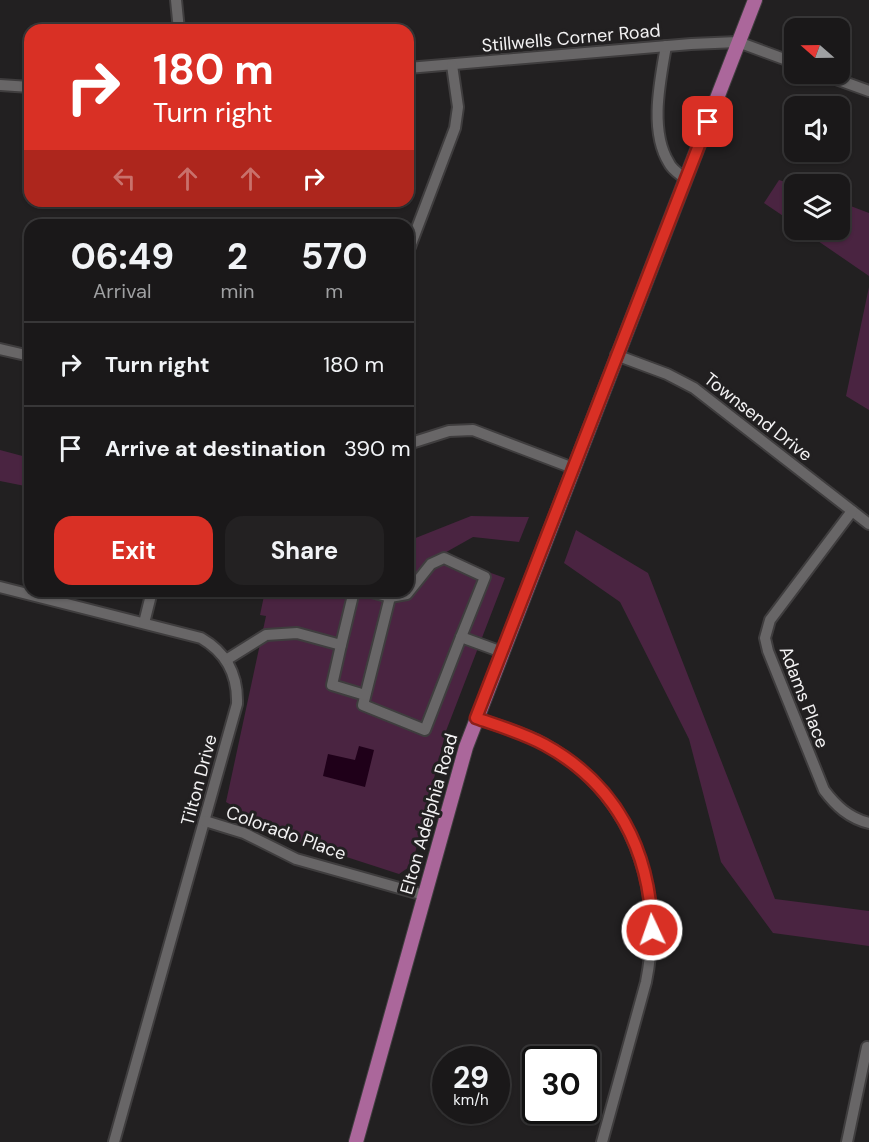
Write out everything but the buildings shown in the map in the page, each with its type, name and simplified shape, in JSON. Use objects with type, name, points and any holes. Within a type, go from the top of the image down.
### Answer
[{"type":"main road","name":"Elton Adelphia Road","points":[[356,1142],[424,895],[476,718],[755,0]]},
{"type":"street","points":[[176,0],[178,24]]},
{"type":"street","points":[[738,42],[784,59]]},
{"type":"street","name":"Stillwells Corner Road","points":[[414,68],[738,42]]},
{"type":"street","points":[[666,46],[657,106],[660,144],[669,165],[686,179]]},
{"type":"street","points":[[414,236],[455,128],[458,107],[452,65]]},
{"type":"street","points":[[850,84],[869,91]]},
{"type":"street","points":[[0,85],[24,87]]},
{"type":"street","points":[[0,349],[24,355]]},
{"type":"street","name":"Townsend Drive","points":[[616,355],[667,374],[694,388],[869,524]]},
{"type":"street","points":[[414,442],[449,431],[473,430],[573,468]]},
{"type":"street","name":"Adams Place","points":[[852,511],[770,620],[765,638],[768,651],[824,789],[839,807],[852,816],[869,823]]},
{"type":"street","points":[[390,597],[363,705],[424,730],[485,577],[444,558],[430,564],[414,585]]},
{"type":"street","name":"Tilton Drive","points":[[0,590],[24,596]]},
{"type":"street","name":"Tilton Drive","points":[[31,597],[201,638],[218,650],[235,678],[237,704],[114,1142]]},
{"type":"street","points":[[144,623],[150,597]]},
{"type":"street","points":[[353,597],[332,686],[365,695]]},
{"type":"street","points":[[226,660],[266,635],[297,633],[341,645]]},
{"type":"street","points":[[461,637],[502,652]]},
{"type":"street","points":[[476,718],[528,736],[573,763],[618,811],[636,846],[644,868],[651,906],[651,958],[602,1142]]},
{"type":"street","name":"Colorado Place","points":[[205,821],[244,833],[296,858],[424,895]]},
{"type":"street","points":[[847,1142],[867,1047]]},
{"type":"shaded area","points":[[779,180],[784,182],[784,217],[764,203]]},
{"type":"shaded area","points":[[850,206],[869,213],[869,276],[817,240],[850,240]]},
{"type":"shaded area","points":[[869,287],[869,410],[846,396]]},
{"type":"shaded area","points":[[0,450],[24,456],[24,486],[0,481]]},
{"type":"shaded area","points":[[471,516],[529,517],[519,542],[473,537],[441,555],[505,578],[446,731],[412,865],[399,874],[291,839],[226,802],[266,616],[260,615],[264,597],[414,597],[414,539]]},
{"type":"shaded area","points":[[576,530],[648,573],[775,899],[869,911],[869,946],[773,933],[721,862],[689,739],[620,602],[564,563]]},
{"type":"shaded area","points":[[359,746],[374,750],[365,787],[323,776],[328,754],[355,760]]},
{"type":"route","points":[[652,930],[647,877],[642,860],[618,811],[609,799],[573,763],[544,744],[513,730],[476,718],[708,122]]}]
